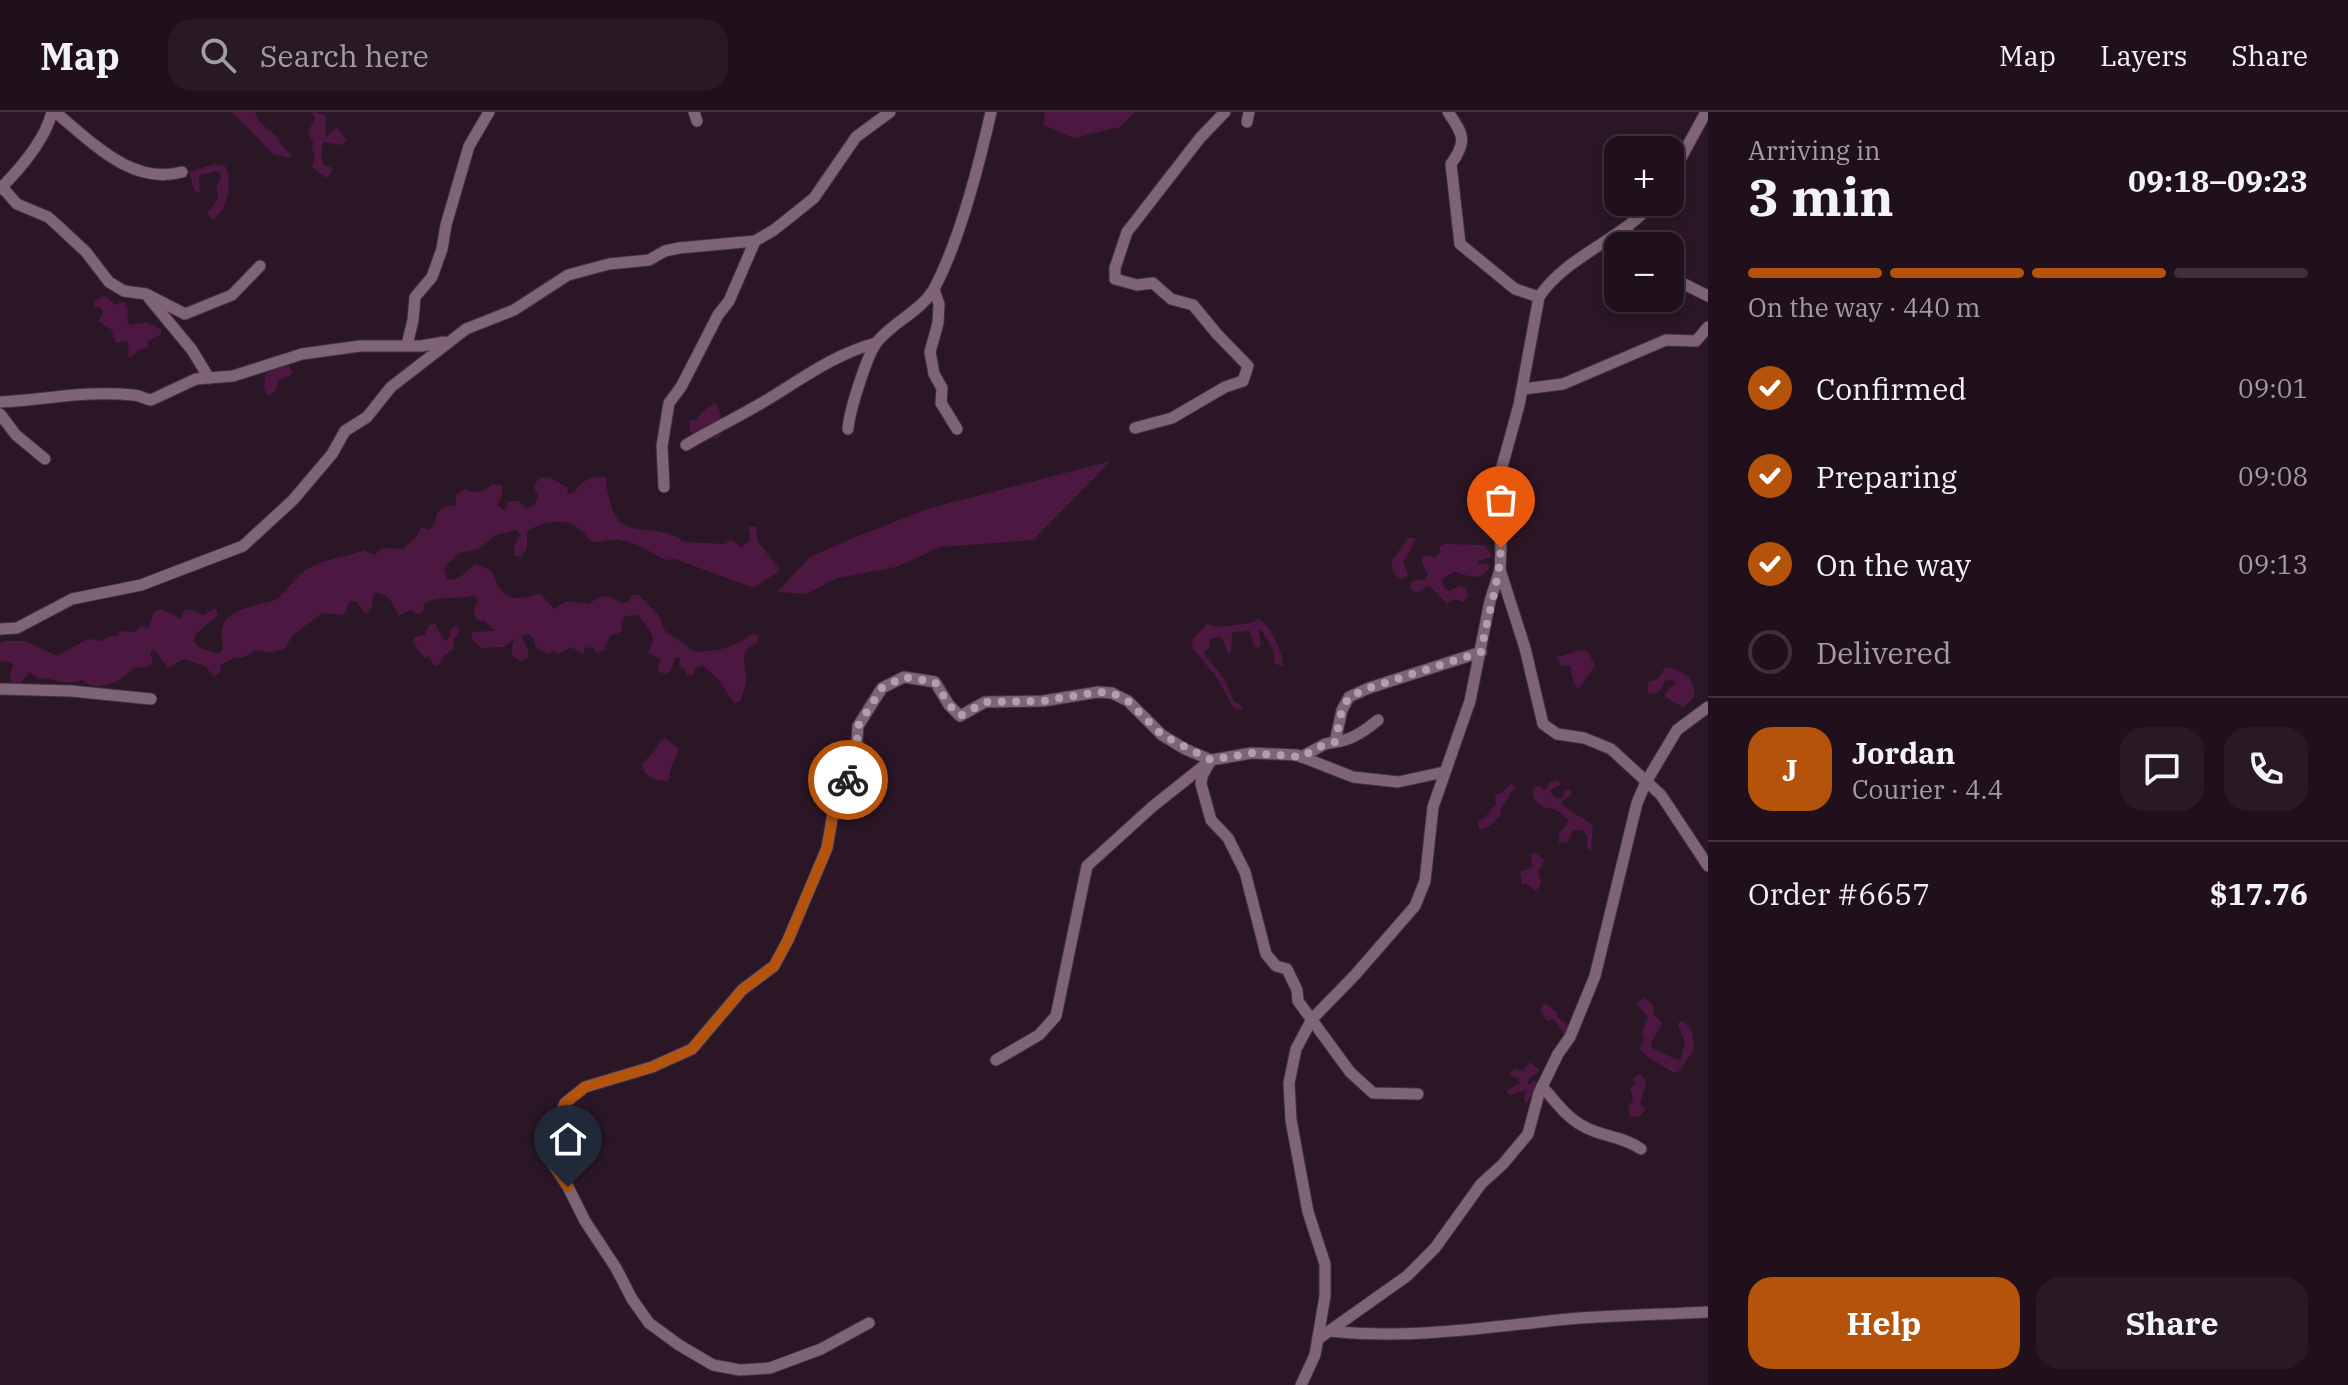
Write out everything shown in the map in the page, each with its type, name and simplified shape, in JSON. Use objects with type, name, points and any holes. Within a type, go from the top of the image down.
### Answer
[{"type":"street","points":[[182,172],[166,176],[147,175],[110,157],[54,112],[30,154],[1,188],[17,204],[48,217],[86,252],[109,282],[124,291],[146,294],[185,314],[232,295],[260,266]]},
{"type":"street","points":[[407,345],[415,297],[432,277],[469,146],[489,112]]},
{"type":"street","points":[[0,629],[17,628],[72,599],[141,585],[243,546],[293,500],[332,454],[345,431],[367,417],[391,387],[448,340],[466,329],[514,310],[560,279],[581,270],[649,260],[665,251],[679,248],[755,241],[814,198],[856,137],[890,112]]},
{"type":"street","points":[[686,445],[777,394],[806,373],[853,349],[876,343],[934,290],[980,160],[991,112]]},
{"type":"street","points":[[1135,428],[1172,418],[1225,387],[1243,381],[1248,366],[1193,305],[1171,299],[1153,283],[1137,285],[1115,279],[1115,268],[1127,232],[1200,138],[1225,112]]},
{"type":"street","points":[[1448,112],[1461,130],[1462,149],[1451,164],[1460,244],[1515,289],[1539,297]]},
{"type":"street","points":[[1684,152],[1706,112]]},
{"type":"street","points":[[1301,1385],[1315,1355],[1325,1296],[1325,1264],[1308,1212],[1291,1120],[1289,1083],[1296,1049],[1312,1019],[1415,906],[1425,881],[1433,807],[1470,701],[1490,601],[1500,570],[1497,485],[1523,389],[1539,297],[1548,283],[1564,269],[1627,229],[1640,216]]},
{"type":"street","points":[[664,487],[662,446],[669,403],[729,301],[755,241]]},
{"type":"street","points":[[1684,284],[1708,296]]},
{"type":"street","points":[[934,290],[939,304],[938,323],[930,352],[934,374],[942,388],[941,403],[957,429]]},
{"type":"street","points":[[146,294],[192,350],[209,378]]},
{"type":"street","points":[[1523,389],[1563,384],[1666,340],[1696,341],[1708,327]]},
{"type":"street","points":[[0,402],[60,394],[135,395],[151,400],[185,383],[233,376],[302,354],[360,346],[431,346],[448,340]]},
{"type":"street","points":[[848,429],[849,415],[876,343]]},
{"type":"street","points":[[0,414],[16,435],[45,459]]},
{"type":"street","points":[[1500,570],[1525,648],[1543,724],[1557,734],[1602,744],[1670,807],[1708,866]]},
{"type":"street","points":[[1335,742],[1342,710],[1349,697],[1481,652]]},
{"type":"street","points":[[869,1323],[821,1349],[770,1368],[740,1370],[713,1365],[679,1345],[649,1323],[632,1299],[551,1161],[549,1144],[565,1103],[585,1087],[652,1067],[692,1049],[742,990],[774,966],[827,848],[835,802],[855,768],[858,726],[882,688],[904,677],[935,682],[960,716],[985,702],[1043,701],[1098,692],[1112,693],[1128,701],[1162,735],[1211,760]]},
{"type":"street","points":[[0,689],[71,691],[151,699]]},
{"type":"street","points":[[1318,1339],[1407,1276],[1435,1248],[1481,1184],[1527,1137],[1542,1086],[1570,1037],[1595,976],[1637,803],[1677,730],[1708,707]]},
{"type":"street","points":[[1301,757],[1325,744],[1342,742],[1378,720]]},
{"type":"street","points":[[996,1060],[1039,1035],[1056,1016],[1087,866],[1152,807],[1211,760],[1252,753],[1301,757],[1353,777],[1398,782],[1444,772]]},
{"type":"street","points":[[1211,760],[1201,784],[1211,820],[1228,838],[1245,872],[1266,954],[1276,966],[1287,969],[1297,990],[1298,1001],[1350,1072],[1373,1093],[1418,1094]]},
{"type":"street","points":[[1542,1086],[1563,1111],[1583,1127],[1627,1141],[1641,1149]]},
{"type":"street","points":[[1329,1331],[1363,1334],[1482,1330],[1551,1320],[1708,1312]]},
{"type":"shaded area","points":[[232,112],[255,112],[290,153],[290,158],[273,154]]},
{"type":"shaded area","points":[[312,112],[326,115],[327,136],[337,127],[346,140],[341,145],[323,142],[321,155],[324,166],[333,170],[326,178],[312,167],[315,157],[308,133],[315,118]]},
{"type":"shaded area","points":[[1045,112],[1135,112],[1120,127],[1074,138],[1043,125]]},
{"type":"shaded area","points":[[215,164],[225,166],[229,187],[222,209],[213,219],[207,214],[217,198],[216,186],[221,180],[220,173],[199,175],[200,193],[194,190],[189,172]]},
{"type":"shaded area","points":[[102,296],[115,305],[124,301],[128,311],[127,322],[131,325],[146,322],[161,329],[161,334],[148,342],[148,348],[138,350],[131,358],[127,354],[129,344],[126,341],[116,343],[111,329],[98,321],[103,313],[94,302]]},
{"type":"shaded area","points":[[287,363],[293,372],[278,380],[276,390],[268,397],[264,388],[265,374]]},
{"type":"shaded area","points":[[715,402],[722,421],[720,435],[717,439],[710,438],[708,434],[694,435],[689,430],[690,419],[697,420]]},
{"type":"shaded area","points":[[1111,461],[1033,540],[940,547],[896,567],[837,578],[806,594],[777,592],[810,557],[848,540],[930,508]]},
{"type":"shaded area","points":[[549,477],[568,488],[567,493],[574,493],[587,480],[606,477],[617,519],[633,528],[664,532],[683,542],[725,544],[731,539],[741,547],[751,540],[748,527],[756,527],[758,542],[780,570],[754,588],[675,559],[666,560],[626,541],[592,541],[575,526],[554,522],[527,531],[527,549],[521,556],[515,556],[515,545],[521,535],[516,530],[496,535],[479,549],[459,553],[444,568],[447,579],[459,577],[476,564],[490,570],[500,589],[509,596],[524,598],[540,593],[554,609],[567,601],[589,604],[605,596],[621,603],[628,602],[632,595],[639,595],[659,616],[665,631],[696,652],[718,650],[739,643],[752,634],[759,635],[757,643],[744,656],[746,678],[741,700],[735,704],[719,680],[702,665],[695,668],[693,675],[686,676],[685,669],[679,666],[680,658],[676,657],[670,671],[666,674],[659,672],[661,659],[648,653],[653,641],[652,634],[638,615],[625,616],[621,623],[623,631],[610,636],[604,650],[597,653],[593,647],[585,648],[583,654],[571,647],[559,654],[553,651],[547,654],[535,646],[534,639],[528,634],[521,636],[528,650],[528,658],[521,661],[511,652],[514,639],[504,647],[482,648],[471,639],[473,632],[495,631],[485,621],[477,620],[474,610],[478,601],[475,595],[429,601],[424,604],[423,612],[416,614],[411,609],[399,616],[387,597],[374,593],[371,610],[365,614],[357,602],[350,601],[344,615],[322,613],[293,635],[285,648],[271,653],[256,650],[243,658],[236,657],[221,665],[220,672],[214,677],[205,666],[184,659],[168,668],[154,649],[150,652],[153,662],[147,667],[133,668],[116,681],[102,686],[82,680],[39,679],[29,672],[20,684],[13,684],[10,678],[13,664],[0,662],[0,643],[3,641],[25,641],[57,656],[88,639],[103,641],[109,636],[117,636],[121,631],[136,632],[141,626],[148,628],[154,612],[161,609],[181,619],[183,611],[189,609],[203,615],[216,608],[218,615],[196,634],[194,641],[198,647],[218,654],[223,649],[222,629],[229,617],[276,599],[311,567],[364,550],[374,555],[382,548],[403,549],[417,536],[421,527],[429,530],[435,523],[437,513],[445,507],[456,505],[456,495],[465,489],[479,492],[492,484],[502,485],[502,496],[497,505],[505,510],[508,501],[519,501],[526,509],[535,504],[539,495],[533,487],[539,478]]},
{"type":"shaded area","points":[[1408,538],[1415,538],[1403,562],[1408,574],[1402,580],[1394,574],[1391,562]]},
{"type":"shaded area","points":[[1445,544],[1485,545],[1492,557],[1478,561],[1478,565],[1486,563],[1490,567],[1481,576],[1453,572],[1442,580],[1449,591],[1461,585],[1465,587],[1468,596],[1463,602],[1454,599],[1447,604],[1429,585],[1419,592],[1413,591],[1410,586],[1413,581],[1425,579],[1428,574],[1422,557],[1428,555],[1435,558]]},
{"type":"shaded area","points":[[1259,619],[1276,640],[1283,666],[1275,664],[1273,650],[1261,629],[1261,645],[1258,648],[1254,646],[1249,630],[1232,633],[1231,654],[1219,637],[1210,639],[1209,648],[1203,653],[1223,677],[1234,701],[1241,705],[1242,710],[1234,708],[1215,675],[1193,649],[1192,640],[1207,624],[1220,627]]},
{"type":"shaded area","points":[[435,624],[445,641],[455,626],[460,631],[454,639],[453,649],[444,655],[439,665],[434,666],[429,656],[424,658],[412,641],[425,635],[429,625]]},
{"type":"shaded area","points":[[1581,650],[1588,652],[1595,665],[1579,689],[1574,684],[1570,666],[1561,665],[1557,657]]},
{"type":"shaded area","points":[[1669,667],[1685,674],[1692,683],[1695,695],[1684,708],[1665,697],[1665,693],[1675,684],[1673,679],[1665,681],[1658,693],[1649,694],[1647,690],[1649,682],[1658,679]]},
{"type":"shaded area","points":[[665,738],[679,749],[668,781],[651,777],[642,764]]},
{"type":"shaded area","points":[[1558,780],[1561,784],[1550,790],[1554,797],[1559,799],[1563,797],[1565,789],[1570,790],[1572,794],[1561,802],[1593,827],[1591,850],[1587,849],[1588,837],[1582,830],[1574,830],[1567,842],[1559,843],[1559,835],[1569,821],[1557,810],[1544,807],[1534,800],[1532,791],[1539,785],[1545,790],[1550,782]]},
{"type":"shaded area","points":[[1511,783],[1515,787],[1500,810],[1501,815],[1488,827],[1479,830],[1478,822],[1496,804],[1495,795]]},
{"type":"shaded area","points":[[1534,852],[1545,861],[1538,871],[1541,884],[1536,891],[1526,883],[1522,884],[1520,872],[1532,868],[1531,855]]},
{"type":"shaded area","points":[[1643,997],[1653,1005],[1654,1014],[1662,1024],[1651,1043],[1652,1048],[1681,1059],[1685,1042],[1679,1022],[1683,1021],[1692,1031],[1694,1050],[1678,1072],[1674,1073],[1648,1057],[1639,1048],[1644,1041],[1642,1032],[1648,1017],[1637,1004]]},
{"type":"shaded area","points":[[1545,1003],[1569,1026],[1567,1037],[1553,1019],[1547,1021],[1540,1010]]},
{"type":"shaded area","points":[[1530,1062],[1540,1071],[1528,1080],[1529,1085],[1534,1080],[1538,1085],[1526,1104],[1524,1098],[1527,1090],[1510,1095],[1506,1091],[1520,1083],[1518,1078],[1510,1075],[1511,1072],[1516,1069],[1523,1071]]},
{"type":"shaded area","points":[[1641,1074],[1646,1082],[1640,1104],[1645,1109],[1639,1116],[1632,1117],[1628,1108],[1633,1099],[1630,1088],[1635,1084],[1633,1078]]},
{"type":"way so far","points":[[848,780],[855,768],[858,726],[882,688],[904,677],[935,682],[960,716],[985,702],[1043,701],[1098,692],[1112,693],[1128,701],[1162,735],[1211,760],[1252,753],[1301,757],[1335,742],[1342,710],[1349,697],[1481,652],[1490,601],[1500,570],[1501,548]]},
{"type":"route","points":[[568,1187],[551,1161],[549,1144],[565,1103],[585,1087],[652,1067],[692,1049],[742,990],[774,966],[827,848],[835,802],[848,780]]}]
